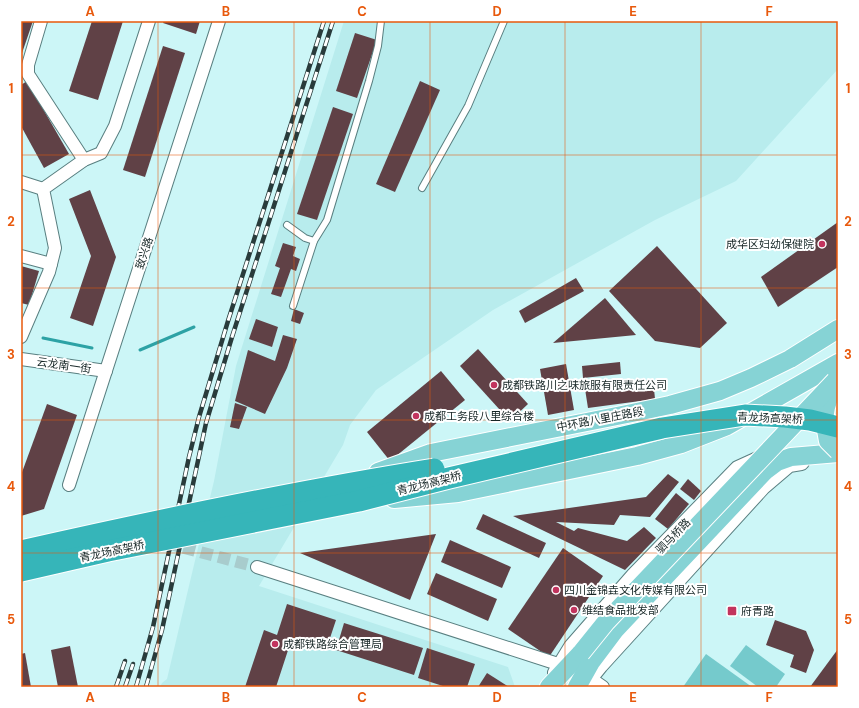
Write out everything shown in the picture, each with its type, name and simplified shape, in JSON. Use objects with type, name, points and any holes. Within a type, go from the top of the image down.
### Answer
[{"type":"highway","name":"青龙场高架桥","points":[[21,572],[356,492],[439,468],[662,419],[700,409],[735,403],[793,405],[838,414]]},
{"type":"highway","name":"青龙场高架桥","points":[[21,551],[102,533],[449,478],[646,431],[717,419],[745,415],[784,417],[810,420],[838,427]]},
{"type":"main road","name":"中环路八里庄路段","points":[[356,492],[431,453],[670,405],[720,390],[751,378],[790,359],[838,329]]},
{"type":"main road","points":[[356,492],[458,493],[637,456],[681,444],[727,426],[838,363]]},
{"type":"main road","points":[[836,377],[826,406],[824,419],[828,441],[838,453]]},
{"type":"main road","points":[[587,676],[606,622],[836,377]]},
{"type":"main road","name":"驷马桥路","points":[[549,687],[572,647],[635,575],[738,469],[771,454],[797,451],[838,443]]},
{"type":"main road","points":[[549,687],[587,676],[615,630],[765,471],[777,462],[791,457],[838,453]]},
{"type":"street","points":[[41,21],[28,65],[28,74],[84,160]]},
{"type":"street","points":[[43,189],[84,160],[101,153],[115,126],[149,21]]},
{"type":"street","name":"致兴路","points":[[69,485],[219,21]]},
{"type":"street","points":[[21,182],[43,189]]},
{"type":"street","points":[[21,337],[49,272],[55,248],[43,189]]},
{"type":"street","points":[[21,256],[51,264]]},
{"type":"street","name":"云龙南一街","points":[[21,360],[106,371]]},
{"type":"street","points":[[21,572],[70,562],[115,539],[139,536]]},
{"type":"street","points":[[257,568],[561,665]]},
{"type":"lane","points":[[293,306],[314,241],[327,220],[369,81],[378,46],[381,21]]},
{"type":"lane","points":[[422,188],[468,106],[504,21]]},
{"type":"lane","points":[[287,224],[305,238],[314,241]]},
{"type":"shaded area","points":[[344,21],[838,21],[838,69],[736,181],[655,220],[493,310],[376,390],[350,425],[343,445],[259,586],[508,667],[515,687],[160,687],[167,679],[214,481],[236,366]]},
{"type":"shaded area","points":[[746,645],[785,674],[776,687],[758,687],[730,666]]},
{"type":"shaded area","points":[[706,654],[752,687],[683,687]]},
{"type":"building","points":[[21,21],[33,21],[21,56]]},
{"type":"building","points":[[92,21],[123,21],[98,100],[69,91]]},
{"type":"building","points":[[164,21],[200,21],[196,34],[163,23]]},
{"type":"building","points":[[355,33],[377,40],[357,98],[336,91]]},
{"type":"building","points":[[163,46],[185,53],[145,177],[123,170]]},
{"type":"building","points":[[27,81],[69,154],[44,168],[21,126],[21,85]]},
{"type":"building","points":[[420,81],[440,90],[395,192],[376,184]]},
{"type":"building","points":[[333,107],[353,114],[317,220],[297,214]]},
{"type":"building","points":[[90,190],[116,257],[93,326],[70,318],[91,256],[69,199]]},
{"type":"building","name":"成华区妇幼保健院","points":[[838,222],[838,267],[778,307],[761,277]]},
{"type":"building","points":[[283,243],[296,247],[293,256],[300,259],[296,271],[291,269],[281,297],[271,294],[280,268],[275,266]]},
{"type":"building","points":[[657,246],[727,323],[700,348],[655,341],[609,291]]},
{"type":"building","points":[[21,266],[39,271],[29,305],[21,303]]},
{"type":"building","points":[[576,278],[584,291],[525,323],[519,311]]},
{"type":"building","points":[[605,298],[636,335],[553,343]]},
{"type":"building","points":[[294,309],[304,313],[300,324],[291,321]]},
{"type":"building","points":[[256,319],[278,327],[272,347],[249,339]]},
{"type":"building","points":[[283,335],[297,339],[287,368],[265,414],[235,401],[248,350],[275,361]]},
{"type":"building","name":"成都铁路川之味旅服有限责任公司","points":[[478,349],[528,404],[510,421],[460,366]]},
{"type":"building","points":[[620,362],[621,374],[583,378],[582,366]]},
{"type":"building","points":[[566,364],[574,410],[548,415],[540,369]]},
{"type":"building","name":"成都工务段八里综合楼","points":[[441,371],[465,400],[390,461],[367,432]]},
{"type":"building","points":[[653,379],[655,399],[588,408],[585,389]]},
{"type":"building","points":[[235,403],[247,407],[239,429],[230,427]]},
{"type":"building","points":[[47,404],[77,415],[44,509],[21,516],[21,475]]},
{"type":"building","points":[[668,474],[679,482],[650,517],[620,515],[614,525],[556,522],[574,531],[578,528],[627,541],[644,527],[656,538],[625,570],[513,516],[646,497]]},
{"type":"building","points":[[688,479],[701,491],[694,500],[680,489]]},
{"type":"building","points":[[676,493],[689,504],[668,529],[655,519]]},
{"type":"building","points":[[483,514],[546,543],[539,558],[476,529]]},
{"type":"building","points":[[436,534],[410,600],[300,553]]},
{"type":"building","points":[[450,540],[511,567],[502,588],[441,562]]},
{"type":"building","points":[[563,548],[603,576],[549,657],[508,629]]},
{"type":"building","points":[[436,573],[497,599],[488,621],[427,594]]},
{"type":"building","name":"成都铁路综合管理局","points":[[287,604],[336,620],[326,650],[292,638],[276,687],[245,687],[264,630],[277,635]]},
{"type":"building","points":[[775,620],[806,631],[814,650],[806,673],[790,667],[794,655],[766,645]]},
{"type":"building","points":[[344,623],[423,648],[414,675],[336,650]]},
{"type":"building","points":[[70,646],[78,687],[58,687],[51,650]]},
{"type":"building","points":[[427,648],[475,664],[467,687],[446,687],[418,678]]},
{"type":"building","points":[[838,649],[838,687],[810,687]]},
{"type":"building","points":[[25,653],[31,687],[21,687],[21,654]]},
{"type":"building","points":[[487,673],[509,687],[478,687]]},
{"type":"waterway","points":[[140,350],[194,327]]},
{"type":"waterway","points":[[43,338],[92,348]]},
{"type":"tunnel","points":[[166,543],[257,567]]},
{"type":"railway","points":[[136,687],[153,627],[189,457],[199,417],[228,321],[324,21]]},
{"type":"railway","points":[[146,687],[162,630],[206,423],[333,21]]},
{"type":"railway","points":[[116,687],[125,661]]},
{"type":"railway","points":[[125,687],[133,664]]},
{"type":"place","name":"成华区妇幼保健院","points":[[822,244]]},
{"type":"place","name":"成都铁路川之味旅服有限责任公司","points":[[494,385]]},
{"type":"place","name":"成都工务段八里综合楼","points":[[416,416]]},
{"type":"place","name":"四川金锦垚文化传媒有限公司","points":[[556,590]]},
{"type":"place","name":"维结食品批发部","points":[[574,610]]},
{"type":"place","name":"府青路","points":[[732,611]]},
{"type":"place","name":"成都铁路综合管理局","points":[[275,644]]}]
